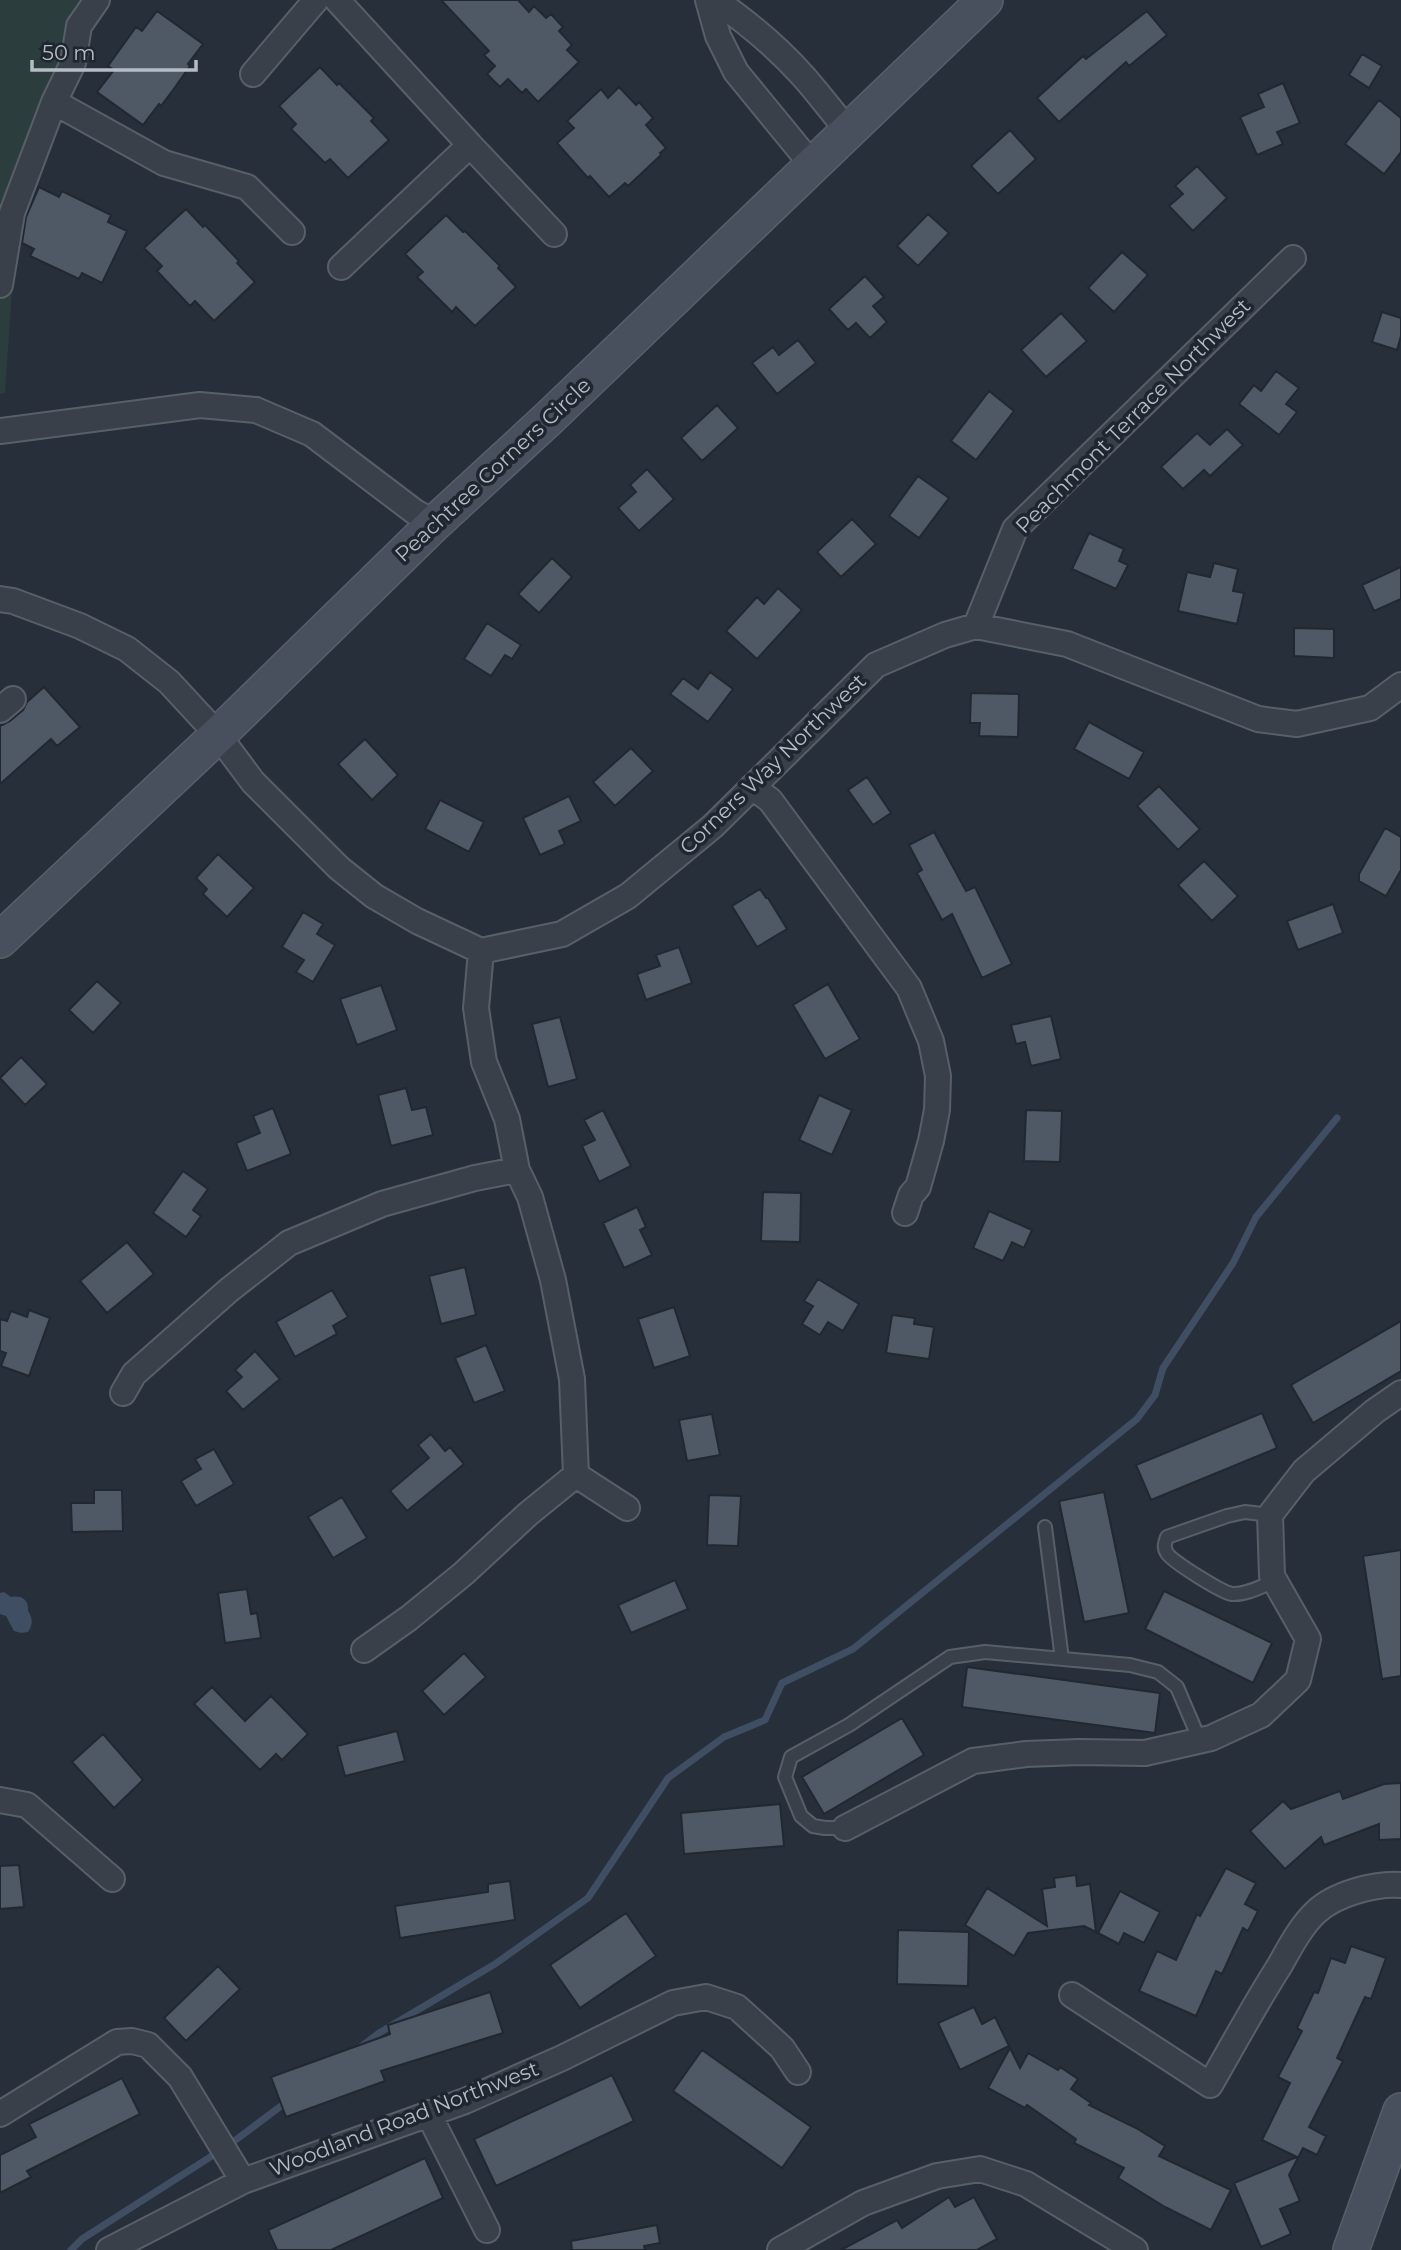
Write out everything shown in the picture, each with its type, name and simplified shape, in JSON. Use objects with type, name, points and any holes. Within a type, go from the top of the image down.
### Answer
[{"type":"street","points":[[0,285],[12,213],[54,102],[73,63],[79,26],[97,0]]},
{"type":"street","points":[[253,74],[316,0]]},
{"type":"street","points":[[337,0],[554,234]]},
{"type":"street","points":[[708,0],[718,36],[736,72],[813,166]]},
{"type":"street","points":[[715,0],[772,46],[803,76],[849,132]]},
{"type":"street","name":"Peachtree Corners Circle","points":[[0,940],[218,735],[435,523],[985,0]]},
{"type":"street","points":[[54,102],[164,163],[247,187],[292,232]]},
{"type":"street","points":[[341,267],[470,145]]},
{"type":"street","name":"Peachmont Terrace Northwest","points":[[976,626],[1015,529],[1293,258]]},
{"type":"street","points":[[0,431],[200,405],[256,410],[312,434],[415,512],[435,523]]},
{"type":"street","points":[[0,599],[13,601],[80,626],[127,649],[169,682],[218,735],[253,782],[339,867],[374,896],[481,951],[476,1008],[484,1062],[507,1119],[517,1170],[530,1197],[553,1280],[572,1378],[576,1475]]},
{"type":"street","name":"Corners Way Northwest","points":[[481,951],[562,934],[628,896],[713,826],[876,665],[945,635],[976,626],[1067,644],[1258,719],[1297,724],[1370,708],[1401,685]]},
{"type":"street","points":[[751,787],[770,800],[909,988],[931,1041],[938,1076],[937,1110],[918,1187],[911,1195],[905,1213]]},
{"type":"street","points":[[123,1393],[134,1374],[229,1290],[289,1243],[382,1204],[475,1178],[517,1170]]},
{"type":"street","points":[[845,1828],[972,1761],[1026,1754],[1145,1753],[1211,1738],[1261,1715],[1298,1680],[1308,1639],[1272,1576],[1270,1515],[1304,1471],[1401,1393]]},
{"type":"street","points":[[576,1475],[628,1508]]},
{"type":"street","points":[[364,1650],[420,1609],[527,1514],[576,1475]]},
{"type":"street","points":[[0,1800],[27,1805],[112,1879]]},
{"type":"street","points":[[1073,1994],[1210,2085],[1274,1973],[1317,1911],[1343,1896],[1372,1887],[1401,1885]]},
{"type":"street","name":"Woodland Road Northwest","points":[[109,2250],[243,2181],[465,2101],[562,2058],[673,2003],[705,1997],[737,2007],[782,2048],[798,2072]]},
{"type":"street","points":[[0,2114],[117,2042],[132,2041],[148,2045],[180,2077],[243,2181]]},
{"type":"street","points":[[1351,2250],[1401,2111]]},
{"type":"street","points":[[428,2113],[487,2230]]},
{"type":"street","points":[[780,2250],[863,2203],[937,2176],[980,2169],[1026,2184],[1135,2250]]},
{"type":"lane","points":[[1270,1515],[1245,1512],[1227,1516],[1167,1537],[1164,1546],[1175,1563],[1230,1594],[1245,1592],[1275,1581]]},
{"type":"lane","points":[[1045,1527],[1062,1659]]},
{"type":"lane","points":[[845,1828],[813,1826],[801,1816],[785,1777],[790,1757],[849,1725],[950,1657],[985,1652],[1130,1665],[1158,1672],[1177,1687],[1200,1741]]},
{"type":"shaded area","points":[[0,0],[106,0],[91,18],[19,191],[5,393],[0,394]]},
{"type":"water","points":[[4,1592],[26,1601],[32,1622],[28,1632],[14,1631],[6,1616],[0,1614],[0,1593]]},
{"type":"building","points":[[441,0],[518,0],[529,12],[534,6],[546,18],[551,14],[563,27],[559,31],[572,45],[567,50],[579,62],[538,102],[526,89],[522,93],[508,79],[500,87],[487,74],[495,66],[484,55],[489,51]]},
{"type":"building","points":[[157,11],[203,44],[173,90],[143,125],[97,92],[114,70],[108,66],[136,27],[142,31]]},
{"type":"building","points":[[1147,11],[1167,35],[1129,66],[1126,62],[1059,122],[1037,98],[1083,56],[1086,59]]},
{"type":"building","points":[[1362,54],[1382,66],[1369,88],[1349,75]]},
{"type":"building","points":[[320,67],[374,118],[371,121],[389,140],[348,178],[330,159],[325,163],[291,129],[296,124],[279,106]]},
{"type":"building","points":[[1283,83],[1300,123],[1277,132],[1283,144],[1257,155],[1240,117],[1264,107],[1258,94]]},
{"type":"building","points":[[619,87],[636,105],[639,102],[653,118],[646,125],[666,148],[628,186],[625,183],[609,197],[557,143],[574,128],[567,121],[601,89],[608,98]]},
{"type":"building","points":[[1379,100],[1401,118],[1401,152],[1384,174],[1345,144]]},
{"type":"building","points":[[1010,130],[1036,159],[998,194],[971,166]]},
{"type":"building","points":[[1197,166],[1227,198],[1193,231],[1169,206],[1183,194],[1175,186]]},
{"type":"building","points":[[39,187],[59,197],[62,191],[111,215],[108,222],[127,231],[102,283],[82,273],[79,279],[30,256],[34,249],[22,243],[26,217]]},
{"type":"building","points":[[186,209],[203,227],[205,225],[255,282],[214,321],[195,301],[190,306],[157,271],[162,266],[144,248]]},
{"type":"building","points":[[928,214],[949,233],[918,266],[897,246]]},
{"type":"building","points":[[446,215],[500,266],[498,268],[516,287],[475,326],[456,307],[452,312],[417,277],[423,272],[405,254]]},
{"type":"building","points":[[1122,252],[1148,275],[1114,312],[1088,288]]},
{"type":"building","points":[[865,276],[884,297],[873,306],[887,322],[870,338],[856,323],[848,330],[829,309]]},
{"type":"building","points":[[1382,312],[1401,318],[1401,336],[1397,350],[1372,342]]},
{"type":"building","points":[[1061,313],[1087,341],[1046,377],[1021,350]]},
{"type":"building","points":[[798,340],[816,363],[777,394],[752,363],[773,347],[779,355]]},
{"type":"building","points":[[1276,371],[1299,388],[1286,404],[1297,412],[1279,435],[1239,404],[1254,385],[1261,391]]},
{"type":"building","points":[[989,391],[1014,411],[976,460],[951,441]]},
{"type":"building","points":[[717,405],[738,428],[702,461],[681,438]]},
{"type":"building","points":[[1227,429],[1243,445],[1210,476],[1204,470],[1183,489],[1161,467],[1197,433],[1210,445]]},
{"type":"building","points":[[647,469],[674,499],[639,531],[618,508],[636,492],[630,485]]},
{"type":"building","points":[[918,476],[949,498],[919,538],[889,516]]},
{"type":"building","points":[[852,519],[876,544],[841,577],[817,552]]},
{"type":"building","points":[[1089,533],[1124,549],[1119,561],[1128,565],[1116,589],[1072,569]]},
{"type":"building","points":[[552,558],[572,577],[539,613],[518,594]]},
{"type":"building","points":[[1214,563],[1238,569],[1233,591],[1244,593],[1237,624],[1178,611],[1187,572],[1210,577]]},
{"type":"building","points":[[1401,567],[1401,599],[1374,611],[1362,585]]},
{"type":"building","points":[[778,588],[802,610],[757,659],[726,631],[757,597],[764,604]]},
{"type":"building","points":[[487,623],[521,645],[512,659],[505,655],[491,676],[464,659]]},
{"type":"building","points":[[1294,628],[1334,629],[1334,658],[1294,656]]},
{"type":"building","points":[[710,672],[733,689],[708,722],[670,694],[683,678],[698,689]]},
{"type":"building","points":[[44,687],[80,727],[57,746],[51,739],[0,784],[0,726],[23,710],[27,702]]},
{"type":"building","points":[[971,693],[1019,694],[1018,737],[979,736],[980,723],[970,723]]},
{"type":"building","points":[[1089,722],[1144,752],[1129,779],[1074,749]]},
{"type":"building","points":[[365,739],[398,775],[372,800],[338,764]]},
{"type":"building","points":[[631,748],[653,771],[615,806],[593,782]]},
{"type":"building","points":[[867,777],[891,813],[873,825],[848,790]]},
{"type":"building","points":[[1159,786],[1200,829],[1178,850],[1137,806]]},
{"type":"building","points":[[569,796],[581,821],[559,831],[565,844],[540,855],[523,818]]},
{"type":"building","points":[[440,800],[484,822],[469,852],[425,829]]},
{"type":"building","points":[[1385,828],[1401,837],[1401,870],[1386,896],[1359,881],[1359,874]]},
{"type":"building","points":[[934,832],[966,891],[975,887],[1012,964],[982,978],[952,914],[942,920],[917,873],[922,870],[909,845]]},
{"type":"building","points":[[218,854],[254,888],[227,917],[203,894],[207,889],[196,878]]},
{"type":"building","points":[[1204,861],[1238,896],[1212,921],[1178,885]]},
{"type":"building","points":[[760,889],[787,929],[757,947],[732,906]]},
{"type":"building","points":[[1333,904],[1343,933],[1298,950],[1287,921]]},
{"type":"building","points":[[303,912],[323,924],[317,934],[335,945],[313,982],[296,972],[304,960],[282,947]]},
{"type":"building","points":[[679,947],[692,983],[646,1000],[637,974],[660,966],[656,955]]},
{"type":"building","points":[[97,981],[121,1003],[93,1033],[69,1010]]},
{"type":"building","points":[[828,984],[860,1039],[825,1059],[793,1005]]},
{"type":"building","points":[[381,985],[397,1030],[357,1045],[340,999]]},
{"type":"building","points":[[1051,1016],[1061,1059],[1031,1066],[1025,1042],[1016,1044],[1011,1025]]},
{"type":"building","points":[[560,1017],[577,1079],[548,1087],[532,1024]]},
{"type":"building","points":[[21,1057],[47,1084],[25,1105],[0,1078]]},
{"type":"building","points":[[406,1088],[412,1110],[426,1107],[433,1135],[391,1146],[378,1095]]},
{"type":"building","points":[[819,1095],[852,1110],[832,1155],[799,1140]]},
{"type":"building","points":[[273,1108],[291,1154],[247,1171],[236,1143],[260,1133],[253,1116]]},
{"type":"building","points":[[603,1110],[631,1166],[599,1182],[582,1146],[595,1140],[584,1120]]},
{"type":"building","points":[[1026,1110],[1062,1111],[1060,1162],[1024,1161]]},
{"type":"building","points":[[183,1171],[208,1189],[193,1210],[201,1216],[186,1237],[153,1213]]},
{"type":"building","points":[[763,1192],[801,1193],[800,1242],[761,1241]]},
{"type":"building","points":[[637,1207],[646,1227],[640,1230],[652,1255],[624,1268],[603,1223]]},
{"type":"building","points":[[989,1211],[1032,1230],[1024,1248],[1012,1242],[1003,1261],[973,1248]]},
{"type":"building","points":[[127,1242],[154,1274],[107,1313],[80,1281]]},
{"type":"building","points":[[465,1267],[476,1315],[441,1324],[429,1276]]},
{"type":"building","points":[[818,1279],[859,1304],[843,1331],[828,1322],[820,1335],[802,1324],[813,1306],[804,1301]]},
{"type":"building","points":[[332,1290],[348,1317],[333,1326],[337,1334],[295,1357],[276,1322]]},
{"type":"building","points":[[674,1307],[690,1356],[654,1368],[638,1319]]},
{"type":"building","points":[[29,1310],[50,1318],[29,1376],[1,1366],[6,1353],[0,1351],[0,1319],[7,1321],[11,1311],[27,1317]]},
{"type":"building","points":[[892,1315],[915,1318],[914,1324],[934,1327],[929,1359],[886,1353]]},
{"type":"building","points":[[1401,1321],[1401,1371],[1313,1423],[1291,1385]]},
{"type":"building","points":[[486,1345],[505,1391],[474,1403],[455,1358]]},
{"type":"building","points":[[255,1351],[280,1379],[243,1410],[226,1391],[242,1377],[235,1370]]},
{"type":"building","points":[[1262,1413],[1277,1448],[1151,1500],[1136,1465]]},
{"type":"building","points":[[712,1414],[720,1455],[687,1461],[679,1420]]},
{"type":"building","points":[[431,1434],[445,1451],[450,1447],[464,1464],[407,1511],[390,1491],[429,1458],[418,1445]]},
{"type":"building","points":[[214,1449],[234,1484],[196,1506],[181,1481],[201,1469],[195,1459]]},
{"type":"building","points":[[94,1490],[122,1490],[123,1531],[72,1532],[71,1503],[94,1503]]},
{"type":"building","points":[[1104,1492],[1129,1613],[1084,1622],[1059,1501]]},
{"type":"building","points":[[709,1495],[741,1496],[738,1546],[707,1545]]},
{"type":"building","points":[[342,1497],[367,1538],[333,1558],[308,1517]]},
{"type":"building","points":[[1401,1550],[1401,1676],[1382,1679],[1363,1556]]},
{"type":"building","points":[[675,1580],[688,1609],[631,1633],[618,1605]]},
{"type":"building","points":[[247,1589],[251,1614],[257,1613],[261,1638],[225,1643],[218,1593]]},
{"type":"building","points":[[1164,1591],[1272,1643],[1253,1683],[1145,1629]]},
{"type":"building","points":[[464,1653],[486,1677],[444,1715],[422,1691]]},
{"type":"building","points":[[967,1667],[1160,1693],[1155,1733],[962,1707]]},
{"type":"building","points":[[212,1687],[245,1721],[271,1696],[308,1734],[282,1760],[276,1754],[260,1770],[194,1704]]},
{"type":"building","points":[[902,1718],[924,1755],[824,1814],[802,1777]]},
{"type":"building","points":[[397,1731],[405,1761],[345,1776],[337,1746]]},
{"type":"building","points":[[103,1734],[143,1780],[114,1808],[72,1762]]},
{"type":"building","points":[[1401,1783],[1401,1839],[1379,1840],[1379,1824],[1324,1845],[1321,1837],[1285,1869],[1250,1831],[1283,1801],[1291,1809],[1340,1791],[1343,1799],[1384,1784]]},
{"type":"building","points":[[780,1804],[784,1846],[684,1854],[681,1813]]},
{"type":"building","points":[[19,1865],[24,1907],[0,1909],[0,1866]]},
{"type":"building","points":[[1226,1868],[1256,1883],[1245,1904],[1258,1911],[1248,1931],[1243,1928],[1222,1974],[1216,1971],[1196,2016],[1139,1991],[1157,1951],[1176,1960],[1197,1914],[1200,1916]]},
{"type":"building","points":[[1076,1875],[1077,1886],[1090,1884],[1096,1932],[1084,1926],[1028,1933],[1014,1956],[965,1925],[987,1888],[1047,1926],[1042,1889],[1055,1887],[1054,1878]]},
{"type":"building","points":[[510,1881],[515,1920],[400,1938],[395,1906],[488,1892],[488,1884]]},
{"type":"building","points":[[1120,1891],[1160,1912],[1144,1943],[1124,1933],[1119,1944],[1098,1933]]},
{"type":"building","points":[[626,1913],[656,1956],[580,2008],[550,1965]]},
{"type":"building","points":[[898,1930],[969,1932],[968,1986],[897,1984]]},
{"type":"building","points":[[1351,1946],[1386,1958],[1371,1999],[1365,1997],[1337,2058],[1343,2061],[1309,2127],[1326,2136],[1317,2155],[1303,2148],[1289,2175],[1300,2201],[1280,2209],[1291,2234],[1261,2247],[1234,2183],[1297,2157],[1262,2140],[1290,2083],[1278,2077],[1302,2031],[1297,2028],[1314,1992],[1318,1993],[1331,1958],[1345,1963]]},
{"type":"building","points":[[218,1966],[240,1989],[186,2041],[164,2018]]},
{"type":"building","points":[[490,1992],[503,2033],[381,2071],[385,2081],[286,2117],[271,2077],[390,2034],[388,2025]]},
{"type":"building","points":[[974,2007],[982,2024],[995,2017],[1009,2046],[960,2070],[938,2023]]},
{"type":"building","points":[[1010,2048],[1020,2068],[1028,2053],[1058,2070],[1060,2067],[1078,2079],[1071,2089],[1091,2103],[1089,2105],[1165,2146],[1159,2156],[1231,2190],[1211,2230],[1165,2207],[1118,2178],[1124,2168],[1074,2143],[1076,2139],[1027,2105],[1025,2108],[988,2088]]},
{"type":"building","points":[[702,2050],[811,2127],[782,2168],[673,2091]]},
{"type":"building","points":[[612,2075],[634,2121],[496,2186],[474,2139]]},
{"type":"building","points":[[122,2078],[140,2114],[27,2171],[31,2177],[0,2193],[0,2155],[36,2137],[29,2124]]},
{"type":"building","points":[[425,2158],[443,2198],[331,2250],[277,2250],[268,2230]]},
{"type":"building","points":[[949,2197],[955,2207],[974,2197],[997,2239],[977,2250],[841,2250],[897,2220],[902,2228]]},
{"type":"building","points":[[657,2225],[660,2243],[644,2246],[645,2250],[572,2250],[571,2241]]},
{"type":"waterway","points":[[358,2049],[379,2033],[495,1964],[588,1898],[668,1778],[724,1737],[765,1720],[782,1683],[853,1649],[1137,1419],[1155,1395],[1163,1368],[1233,1263],[1256,1217],[1337,1118]]},
{"type":"waterway","points":[[71,2250],[82,2239],[229,2145],[289,2100]]}]
